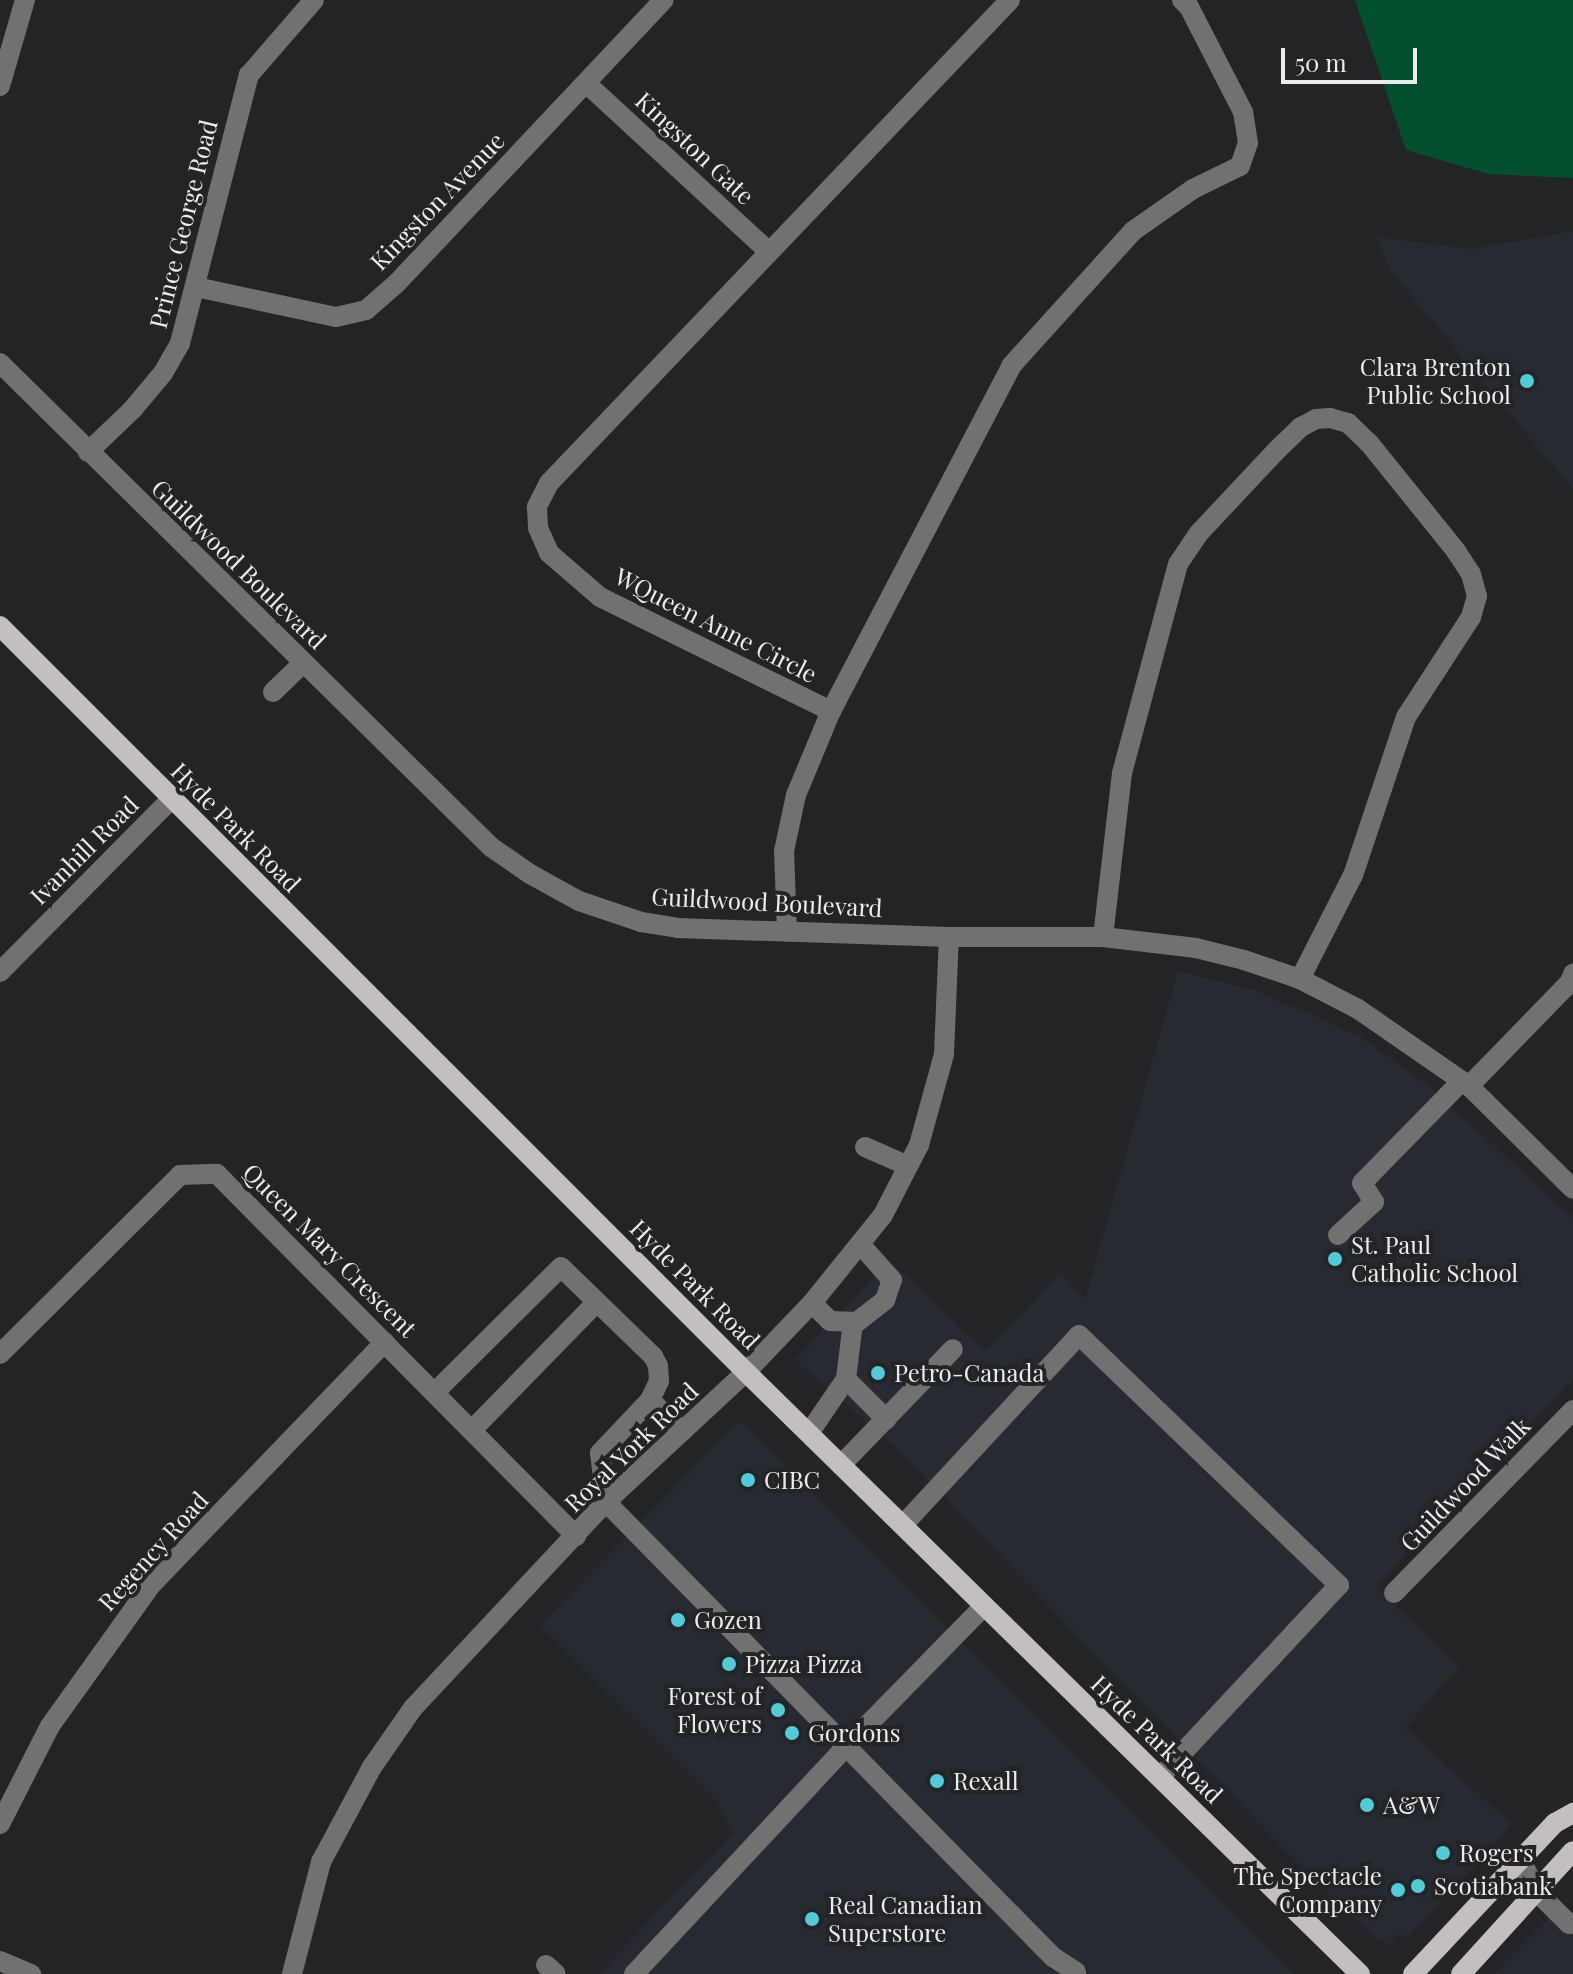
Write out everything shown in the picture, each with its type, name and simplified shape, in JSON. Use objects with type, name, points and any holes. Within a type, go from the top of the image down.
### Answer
[{"type":"main road","name":"Hyde Park Road","points":[[0,626],[746,1372],[1360,1974]]},
{"type":"main road","points":[[1413,1974],[1555,1823],[1573,1813]]},
{"type":"main road","points":[[1461,1974],[1573,1851]]},
{"type":"street","points":[[0,86],[25,0]]},
{"type":"street","name":"Prince George Road","points":[[88,452],[132,410],[163,373],[180,343],[249,75],[314,0]]},
{"type":"street","name":"Kingston Avenue","points":[[196,287],[282,308],[336,317],[366,310],[396,284],[664,0]]},
{"type":"street","name":"WQueen Anne Circle","points":[[1010,0],[549,483],[537,507],[538,528],[549,553],[600,597],[831,711],[1011,366],[1133,231],[1193,189],[1240,166],[1248,143],[1243,112],[1189,7],[1182,0]]},
{"type":"street","name":"Kingston Gate","points":[[586,83],[769,252]]},
{"type":"street","name":"Guildwood Boulevard","points":[[0,363],[491,847],[530,874],[579,901],[641,922],[677,928],[949,937],[1103,937],[1196,948],[1300,979],[1358,1009],[1466,1084],[1573,1189]]},
{"type":"street","points":[[1103,937],[1122,773],[1178,564],[1199,533],[1278,449],[1301,427],[1316,419],[1330,418],[1348,423],[1369,443],[1456,551],[1471,574],[1477,596],[1471,617],[1406,717],[1353,875],[1300,979]]},
{"type":"street","points":[[273,692],[303,663]]},
{"type":"street","points":[[787,932],[784,851],[796,795],[831,711]]},
{"type":"street","name":"Ivanhill Road","points":[[0,972],[171,799]]},
{"type":"street","name":"Royal York Road","points":[[292,1974],[321,1862],[372,1767],[413,1708],[606,1502],[746,1372],[812,1303],[883,1215],[919,1145],[944,1054],[949,937]]},
{"type":"street","points":[[1338,1235],[1374,1202],[1362,1183],[1570,982],[1573,974]]},
{"type":"street","points":[[865,1147],[908,1166]]},
{"type":"street","name":"Queen Mary Crescent","points":[[0,1354],[180,1175],[217,1174],[576,1536]]},
{"type":"street","points":[[812,1303],[830,1321],[853,1322],[885,1300],[892,1280],[860,1244]]},
{"type":"street","points":[[435,1392],[561,1267],[653,1356],[659,1381],[650,1400],[600,1453],[606,1502],[1053,1957],[1076,1972],[1074,1974]]},
{"type":"street","points":[[473,1429],[597,1302]]},
{"type":"street","points":[[809,1433],[846,1379],[853,1322]]},
{"type":"street","points":[[903,1525],[1079,1335],[1339,1585],[1160,1777]]},
{"type":"street","name":"Regency Road","points":[[0,1824],[50,1726],[151,1585],[385,1342]]},
{"type":"street","points":[[841,1465],[953,1349]]},
{"type":"street","points":[[846,1379],[886,1419]]},
{"type":"street","points":[[650,1400],[682,1431]]},
{"type":"street","name":"Guildwood Walk","points":[[1394,1593],[1573,1410]]},
{"type":"street","points":[[634,1974],[846,1747],[984,1606]]},
{"type":"street","points":[[1521,1860],[1536,1891],[1569,1924]]},
{"type":"street","points":[[0,1961],[31,1974]]},
{"type":"shaded area","name":"Clara Brenton Public School","points":[[1573,231],[1573,490],[1391,271],[1376,237],[1471,249]]},
{"type":"shaded area","points":[[1178,971],[1254,990],[1360,1036],[1431,1088],[1573,1218],[1573,1380],[1376,1587],[1459,1667],[1406,1728],[1512,1825],[1407,1939],[1400,1932],[1388,1945],[1375,1938],[1287,1852],[895,1447],[795,1360],[889,1260],[986,1351],[1061,1272],[1085,1299]]},
{"type":"shaded area","points":[[740,1421],[1294,1974],[599,1974],[733,1833],[716,1800],[540,1625]]},
{"type":"shaded area","points":[[1563,1904],[1573,1913],[1573,1974],[1494,1974]]},
{"type":"green space","points":[[1355,0],[1573,0],[1573,178],[1488,174],[1406,150]]},
{"type":"place","name":"Clara Brenton Public School","points":[[1527,381]]},
{"type":"place","name":"St. Paul Catholic School","points":[[1335,1259]]},
{"type":"place","name":"Petro-Canada","points":[[878,1373]]},
{"type":"place","name":"CIBC","points":[[748,1480]]},
{"type":"place","name":"Gozen","points":[[678,1620]]},
{"type":"place","name":"Pizza Pizza","points":[[729,1664]]},
{"type":"place","name":"Forest of Flowers","points":[[778,1710]]},
{"type":"place","name":"Gordons","points":[[792,1733]]},
{"type":"place","name":"Rexall","points":[[937,1781]]},
{"type":"place","name":"A&W","points":[[1367,1805]]},
{"type":"place","name":"Rogers","points":[[1443,1853]]},
{"type":"place","name":"Scotiabank","points":[[1418,1886]]},
{"type":"place","name":"The Spectacle Company","points":[[1398,1890]]},
{"type":"place","name":"Real Canadian Superstore","points":[[812,1919]]}]
